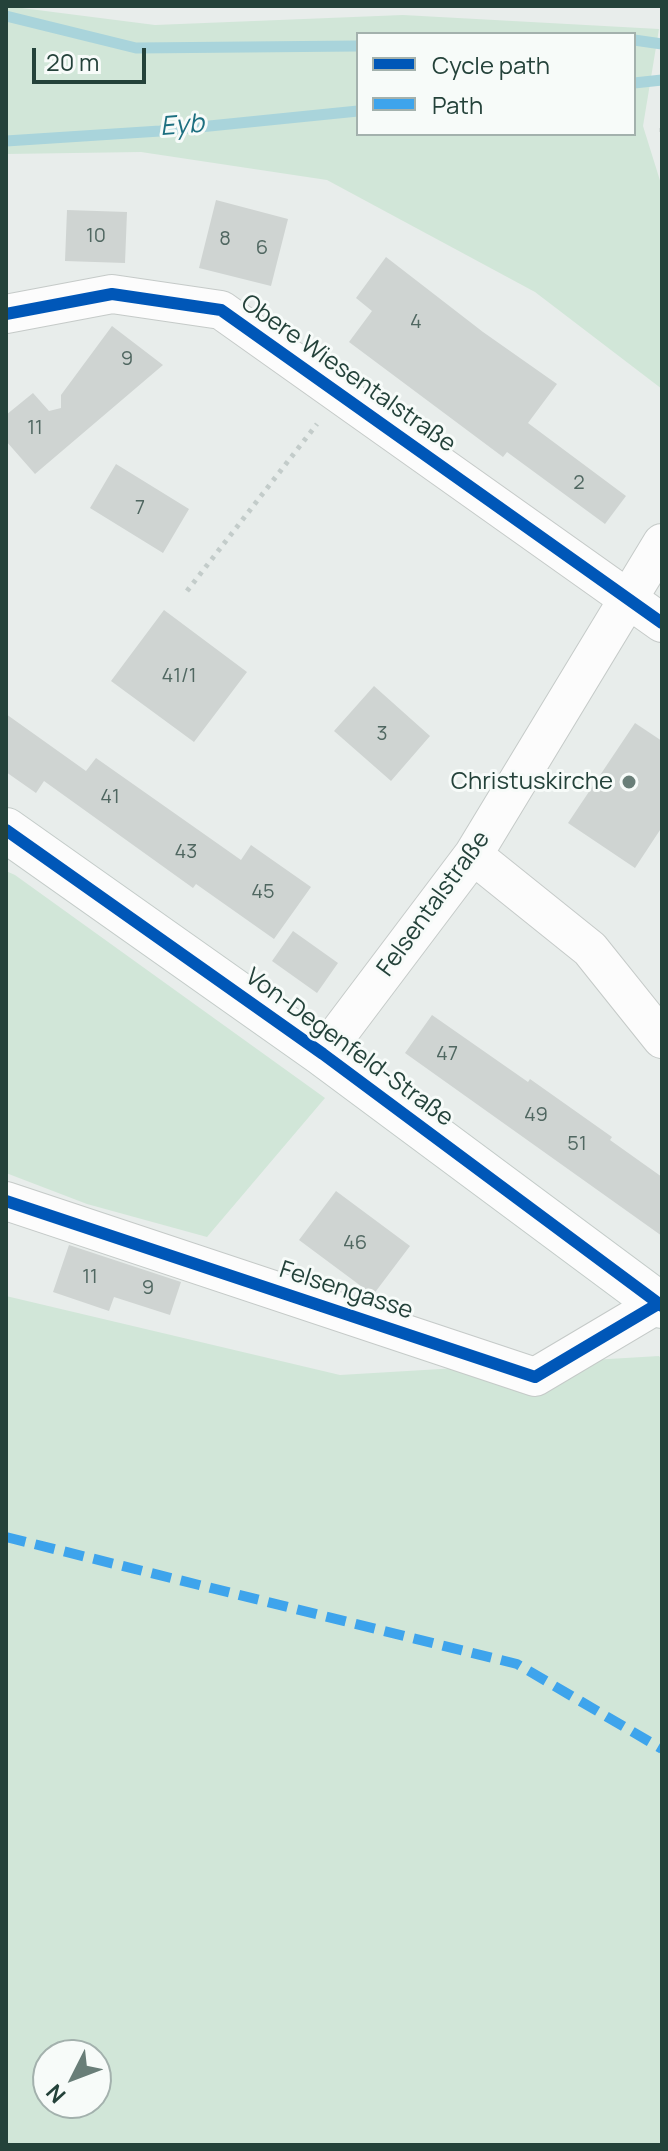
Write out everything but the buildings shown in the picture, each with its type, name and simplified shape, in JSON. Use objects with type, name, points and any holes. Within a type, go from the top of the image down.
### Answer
[{"type":"main road","name":"Von-Degenfeld-Straße","points":[[6,830],[323,1054],[660,1305]]},
{"type":"street","name":"Obere Wiesentalstraße","points":[[6,314],[112,294],[221,310],[662,623]]},
{"type":"street","name":"Felsentalstraße","points":[[323,1054],[473,855],[662,543]]},
{"type":"street","points":[[473,855],[590,949],[662,1039]]},
{"type":"street","name":"Felsengasse","points":[[6,1201],[535,1377],[660,1305]]},
{"type":"path","points":[[187,591],[340,395]]},
{"type":"green space","points":[[6,6],[155,25],[403,15],[659,29],[643,126],[662,187],[662,389],[535,292],[327,180],[141,152],[6,154]]},
{"type":"green space","points":[[6,871],[325,1098],[207,1237],[87,1204],[6,1173]]},
{"type":"green space","points":[[6,1296],[340,1375],[659,1356],[662,1360],[662,2145],[6,2145]]},
{"type":"waterway","points":[[6,16],[136,48],[356,46]]},
{"type":"waterway","points":[[636,40],[662,44]]},
{"type":"waterway","name":"Eyb","points":[[636,83],[662,80]]},
{"type":"waterway","name":"Eyb","points":[[6,141],[160,131],[356,111]]},
{"type":"marked path","points":[[6,1537],[517,1664],[662,1749]]},
{"type":"cycle path","points":[[6,314],[112,294],[221,310],[662,623]]},
{"type":"cycle path","points":[[6,830],[323,1054],[662,1306]]},
{"type":"cycle path","points":[[6,1201],[535,1377],[658,1304]]},
{"type":"place","name":"Christuskirche","points":[[629,782]]}]
